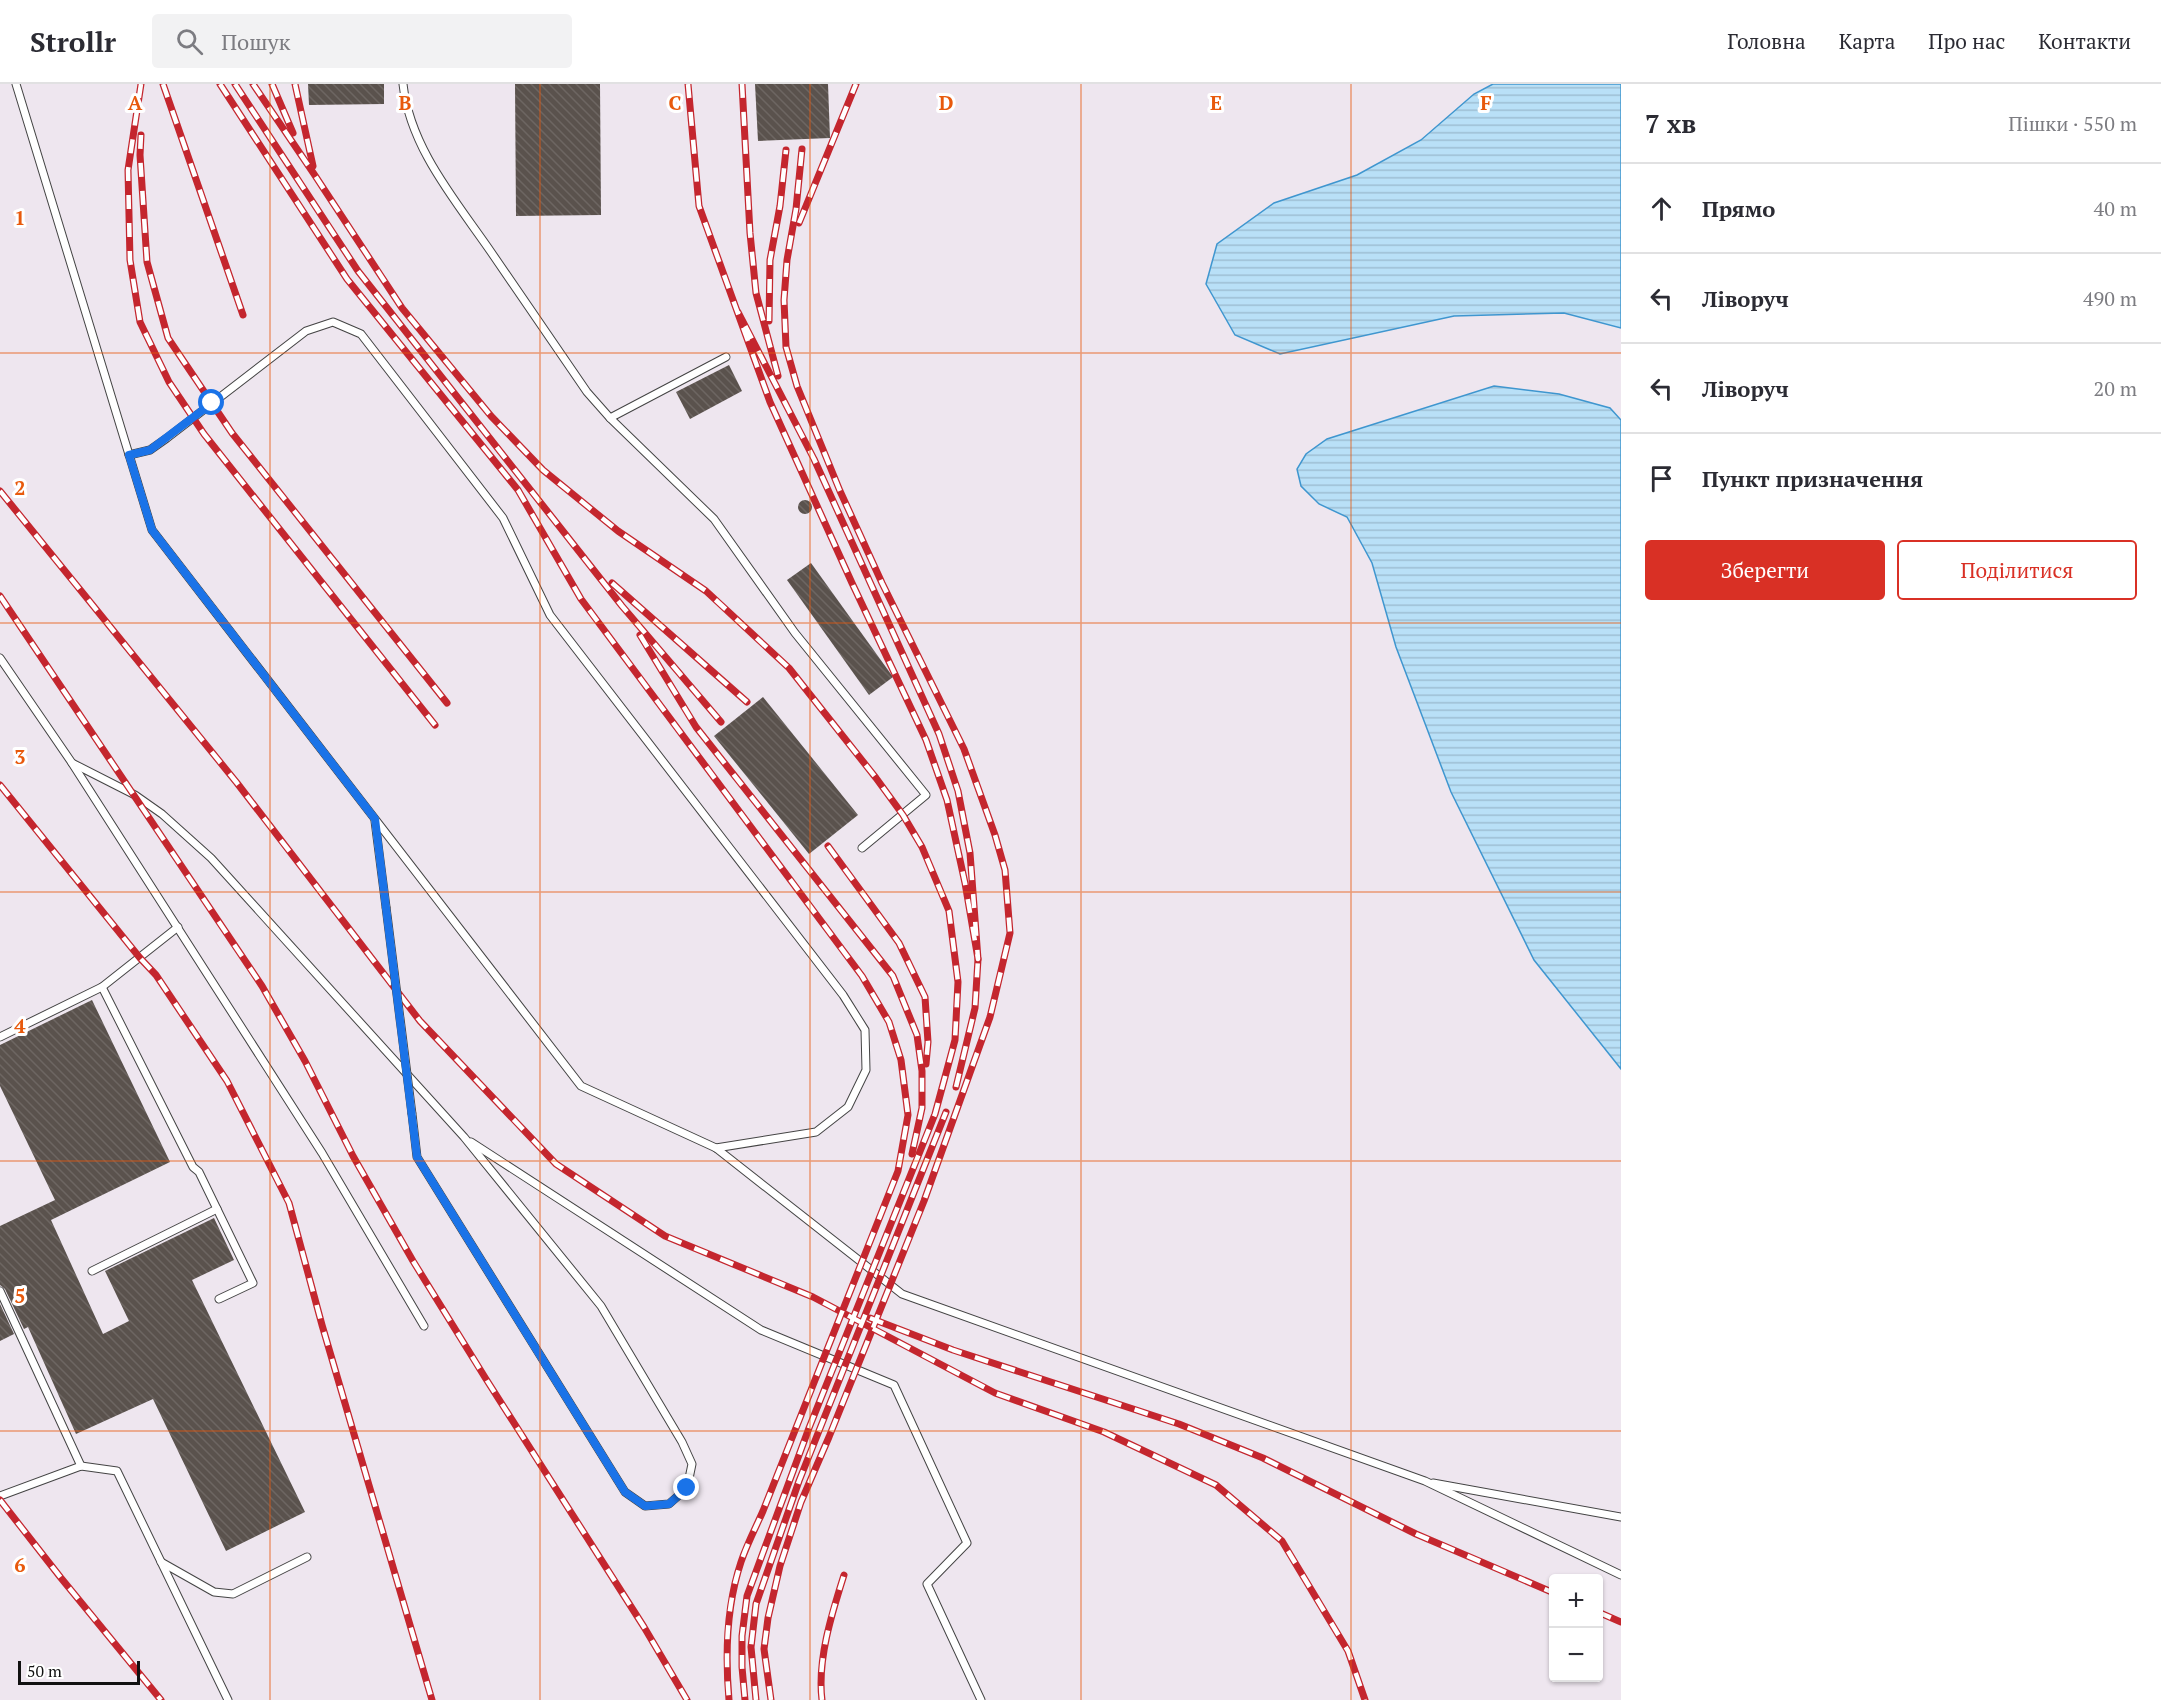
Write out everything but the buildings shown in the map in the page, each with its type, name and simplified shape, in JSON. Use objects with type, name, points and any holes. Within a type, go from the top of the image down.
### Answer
[{"type":"lane","points":[[16,84],[152,530],[581,1086],[716,1148],[902,1294],[1425,1481],[1621,1575]]},
{"type":"lane","points":[[404,84],[405,101],[416,135],[440,178],[587,392],[610,418],[714,519],[795,633],[926,795],[862,848]]},
{"type":"lane","points":[[129,455],[150,450],[306,331],[333,322],[361,334],[503,518],[550,615],[836,986],[865,1030],[866,1070],[848,1107],[816,1132],[716,1148]]},
{"type":"lane","points":[[610,418],[726,357]]},
{"type":"lane","points":[[0,658],[72,763],[322,1153],[424,1326]]},
{"type":"lane","points":[[72,763],[135,795],[162,814],[211,858],[464,1137],[601,1306],[682,1442],[692,1464],[687,1488],[669,1504],[645,1506],[625,1492],[417,1157],[412,1114],[386,907],[375,819]]},
{"type":"lane","points":[[0,1037],[102,987],[178,927]]},
{"type":"lane","points":[[102,987],[193,1167],[199,1172],[253,1282],[219,1299]]},
{"type":"lane","points":[[464,1137],[761,1330],[894,1385],[967,1543],[927,1584],[981,1700]]},
{"type":"lane","points":[[92,1270],[217,1209]]},
{"type":"lane","points":[[0,1292],[81,1466]]},
{"type":"lane","points":[[0,1496],[81,1466],[117,1472],[228,1700]]},
{"type":"lane","points":[[1425,1481],[1621,1517]]},
{"type":"lane","points":[[161,1562],[214,1592],[233,1594],[307,1557]]},
{"type":"shaded area","points":[[0,84],[1621,84],[1621,1700],[0,1700]]},
{"type":"water","points":[[1493,84],[1621,84],[1621,328],[1564,313],[1454,316],[1280,354],[1235,335],[1206,284],[1217,244],[1274,203],[1357,175],[1421,140],[1474,94]]},
{"type":"water","points":[[1494,386],[1559,394],[1610,408],[1621,420],[1621,1069],[1534,960],[1451,792],[1396,647],[1372,563],[1347,517],[1319,504],[1301,486],[1297,469],[1306,454],[1327,439]]},
{"type":"railway","points":[[141,84],[128,170],[130,260],[140,322],[169,382],[204,434],[435,725]]},
{"type":"railway","points":[[163,84],[243,315]]},
{"type":"railway","points":[[220,84],[347,279],[518,490],[581,599],[862,976],[889,1022],[901,1060],[908,1115],[898,1171],[741,1562],[732,1596],[728,1631],[729,1700]]},
{"type":"railway","points":[[235,84],[358,271],[622,606],[721,722]]},
{"type":"railway","points":[[253,84],[402,308],[491,416],[543,470],[618,531],[706,591],[789,668],[903,815],[922,847],[949,911],[958,982],[955,1040],[935,1114],[809,1428],[747,1596],[742,1636],[745,1700]]},
{"type":"railway","points":[[272,84],[293,133]]},
{"type":"railway","points":[[295,84],[313,166]]},
{"type":"railway","points":[[688,84],[699,206],[770,402],[926,740],[947,800],[978,959],[970,853],[958,791],[939,734],[814,459],[738,312]]},
{"type":"railway","points":[[742,84],[750,233],[756,293],[778,376]]},
{"type":"railway","points":[[799,223],[856,84]]},
{"type":"railway","points":[[141,135],[140,155],[147,262],[168,338],[232,433],[447,703]]},
{"type":"railway","points":[[771,1700],[764,1649],[768,1618],[780,1566],[801,1502],[924,1201],[990,1017],[1010,933],[1005,870],[964,749],[882,583],[840,491],[797,386],[786,347],[784,300],[787,260],[796,209],[802,149]]},
{"type":"railway","points":[[769,321],[770,260],[780,206],[786,150]]},
{"type":"railway","points":[[0,491],[237,783],[420,1021],[556,1164],[665,1236],[813,1297],[995,1393],[1104,1432],[1216,1485],[1282,1541],[1348,1651],[1365,1700]]},
{"type":"railway","points":[[612,583],[747,702]]},
{"type":"railway","points":[[0,596],[262,986],[305,1061],[353,1156],[413,1261],[644,1627],[687,1700]]},
{"type":"railway","points":[[640,635],[696,727],[893,976],[917,1035],[922,1071],[922,1108],[912,1154]]},
{"type":"railway","points":[[0,785],[156,975],[227,1081],[289,1203],[322,1325],[432,1700]]},
{"type":"railway","points":[[828,846],[899,943],[925,997],[928,1042],[926,1064]]},
{"type":"railway","points":[[956,1087],[975,1008],[978,959]]},
{"type":"railway","points":[[756,1700],[751,1647],[756,1604],[799,1481],[946,1112]]},
{"type":"railway","points":[[870,1318],[953,1350],[1179,1424],[1263,1458],[1416,1534],[1549,1591]]},
{"type":"railway","points":[[0,1500],[161,1700]]},
{"type":"railway","points":[[822,1700],[824,1653],[830,1621],[844,1575]]},
{"type":"railway","points":[[1603,1614],[1621,1622]]},
{"type":"route","points":[[212,403],[150,450],[129,455],[152,530],[375,819],[417,1157],[625,1492],[645,1506],[669,1504],[687,1488]]}]
